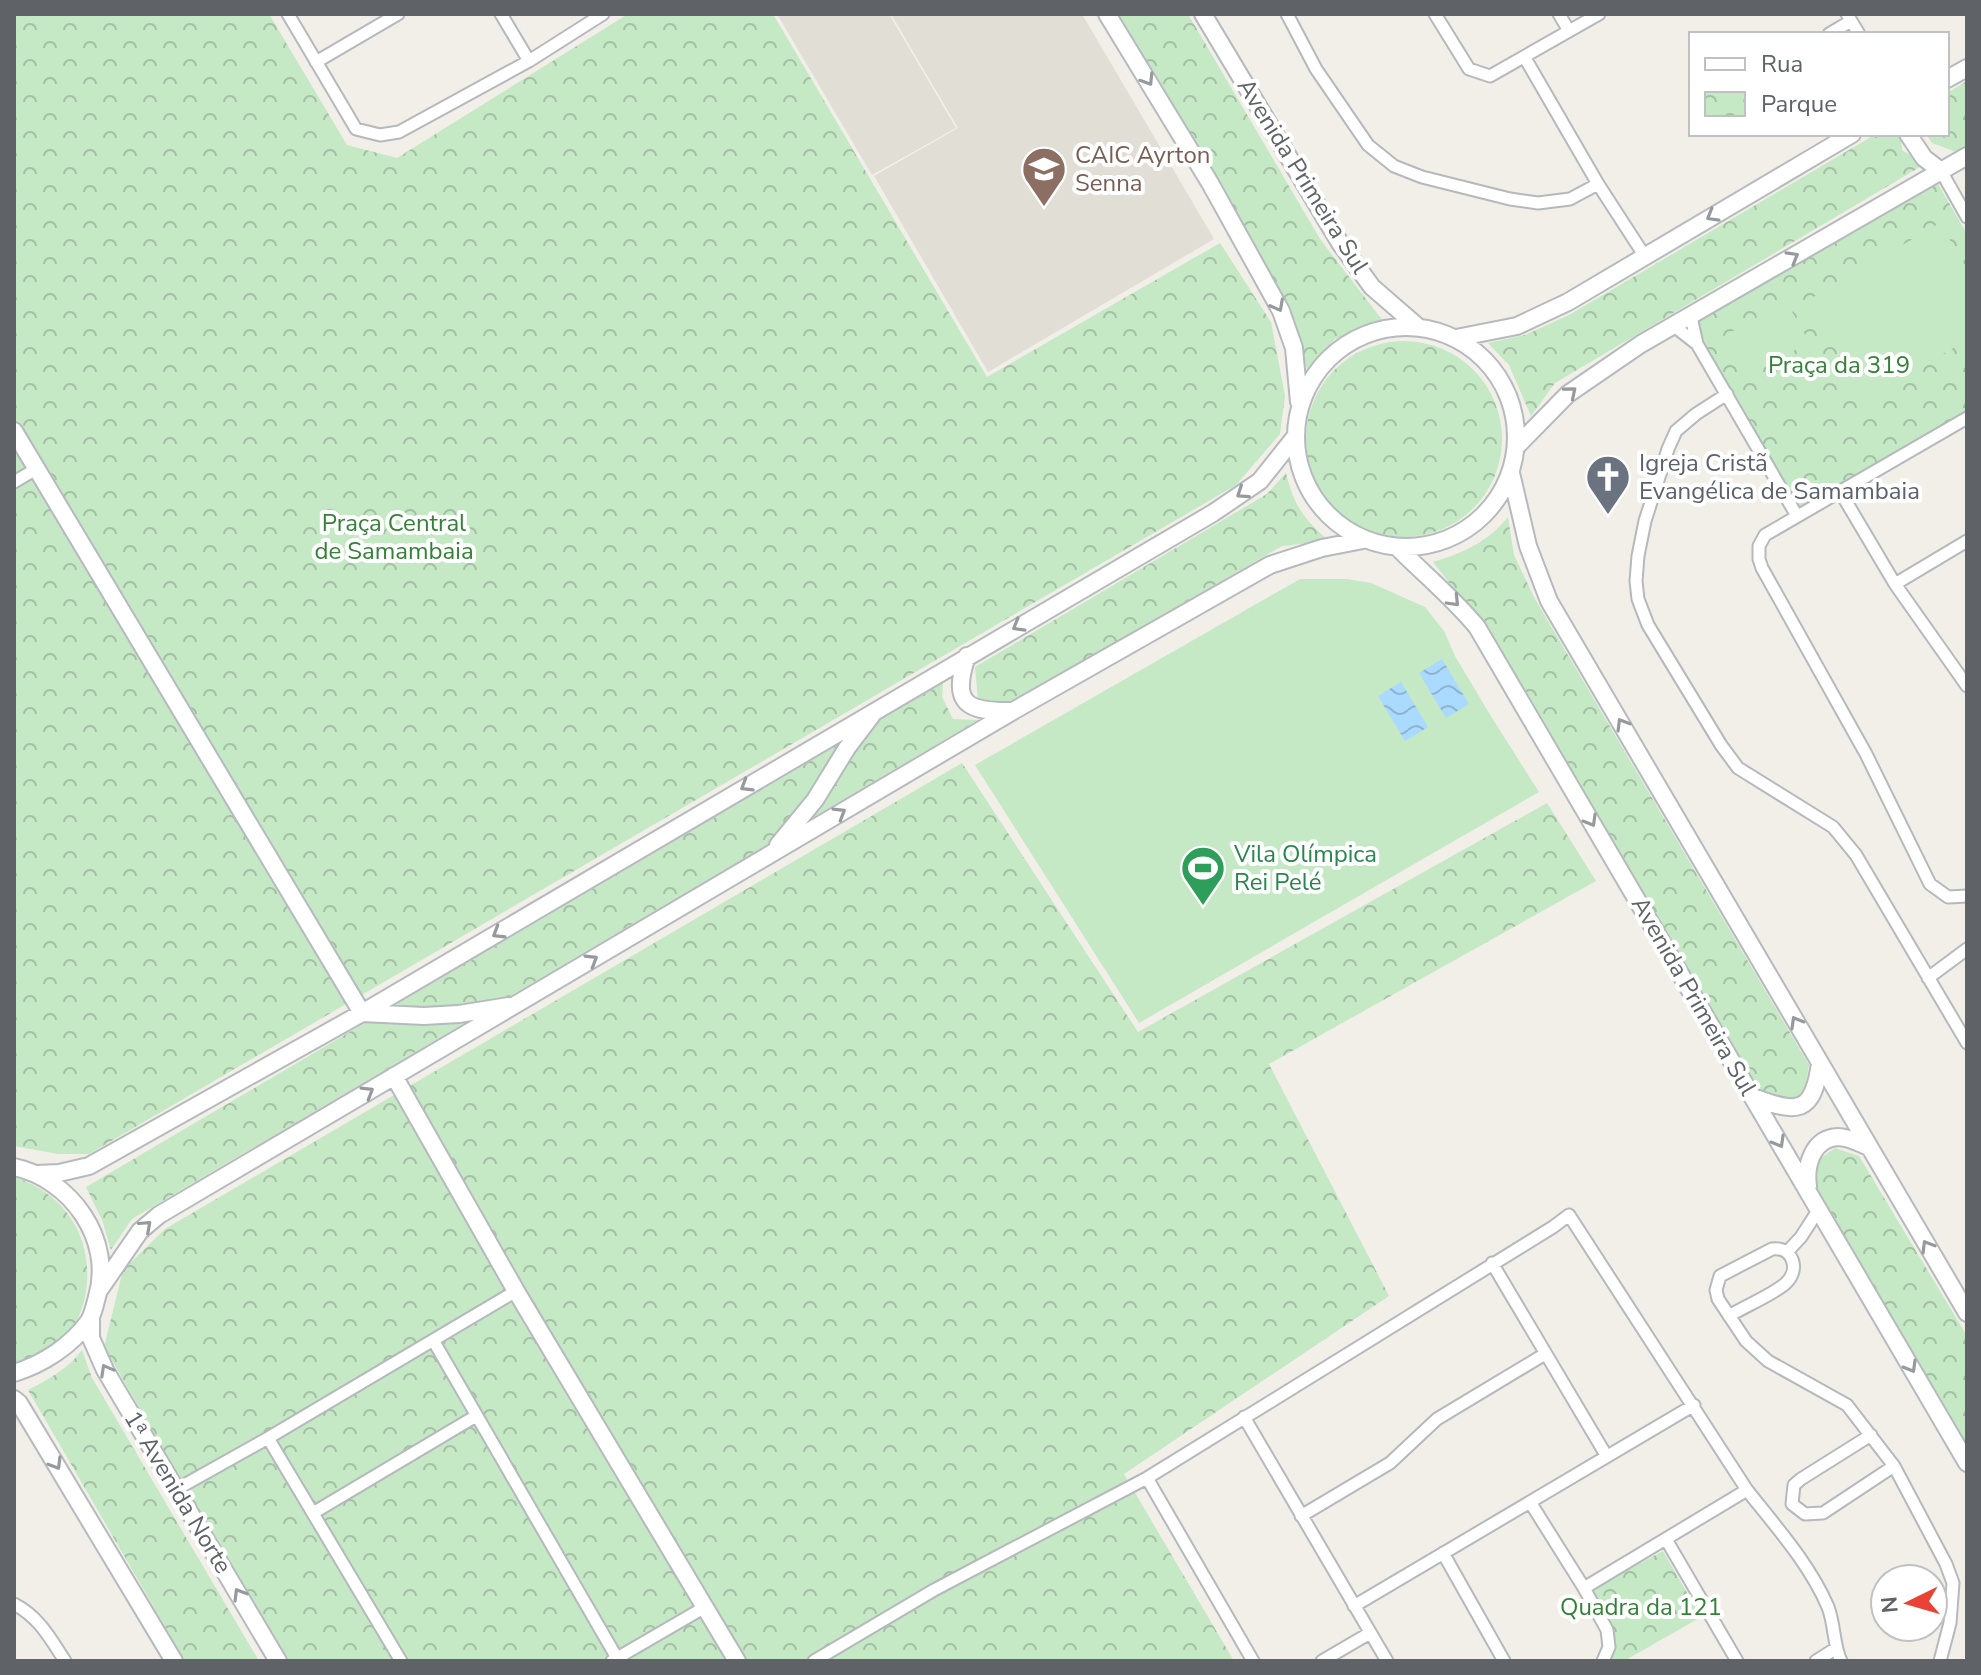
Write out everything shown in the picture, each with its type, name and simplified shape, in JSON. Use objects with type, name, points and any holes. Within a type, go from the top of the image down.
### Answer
[{"type":"main road","points":[[1107,14],[1210,183],[1281,311],[1294,348],[1299,406],[1295,437],[1300,471],[1316,502],[1337,524],[1363,540],[1398,548],[1427,546],[1455,537],[1489,510],[1511,473],[1516,447],[1514,414],[1503,384],[1483,357],[1456,338],[1417,326],[1384,328],[1354,339],[1328,358],[1311,380],[1299,406]]},
{"type":"main road","name":"Avenida Primeira Sul","points":[[1203,14],[1340,243],[1372,287],[1417,326]]},
{"type":"main road","points":[[1949,78],[1967,68]]},
{"type":"main road","points":[[1456,338],[1517,326],[1568,302],[1849,136]]},
{"type":"main road","points":[[1909,136],[1924,158],[1941,171]]},
{"type":"main road","points":[[1516,447],[1568,394],[1631,350],[1967,156]]},
{"type":"main road","points":[[14,431],[362,1013]]},
{"type":"main road","points":[[37,1174],[89,1166],[362,1013],[1213,513],[1260,481],[1295,437]]},
{"type":"main road","points":[[1511,473],[1528,546],[1549,601],[1967,1313]]},
{"type":"main road","points":[[100,1289],[140,1231],[159,1215],[1013,711],[1270,565],[1322,548],[1363,540]]},
{"type":"main road","name":"Avenida Primeira Sul","points":[[1398,548],[1452,597],[1477,627],[1967,1463]]},
{"type":"main road","points":[[967,656],[960,678],[964,699],[973,708],[987,712],[1013,711]]},
{"type":"main road","points":[[769,855],[815,800],[847,748],[878,708]]},
{"type":"main road","points":[[362,1013],[424,1016],[513,1006]]},
{"type":"main road","points":[[1753,1097],[1782,1107],[1804,1103],[1815,1092],[1820,1063]]},
{"type":"main road","points":[[394,1076],[516,1291],[737,1661]]},
{"type":"main road","points":[[1809,1192],[1807,1168],[1816,1147],[1840,1137],[1869,1147]]},
{"type":"main road","points":[[14,1167],[37,1174],[65,1192],[85,1216],[95,1239],[100,1263],[100,1289],[91,1319],[49,1359],[14,1373]]},
{"type":"main road","name":"1ᵃ Avenida Norte","points":[[91,1319],[91,1338],[97,1355],[278,1661]]},
{"type":"main road","points":[[14,1399],[174,1661]]},
{"type":"street","points":[[288,14],[356,129],[380,135],[399,132],[529,61],[603,14]]},
{"type":"street","points":[[316,62],[398,14]]},
{"type":"street","points":[[501,14],[529,61]]},
{"type":"street","points":[[1287,14],[1316,69],[1368,145],[1394,166],[1437,181],[1538,203],[1570,199],[1598,184]]},
{"type":"street","points":[[1435,14],[1461,59],[1477,73],[1490,76],[1599,14]]},
{"type":"street","points":[[1559,14],[1569,31]]},
{"type":"street","points":[[1831,32],[1849,17]]},
{"type":"street","points":[[1525,58],[1598,184],[1644,255]]},
{"type":"street","points":[[1941,171],[1967,217]]},
{"type":"street","points":[[1691,317],[1697,344],[1797,516]]},
{"type":"street","points":[[1674,326],[1697,344]]},
{"type":"street","points":[[1727,394],[1676,431],[1668,449],[1640,544],[1636,581],[1638,599],[1648,625],[1738,768],[1833,827],[1856,855],[1967,1043]]},
{"type":"street","points":[[1967,418],[1765,535],[1759,546],[1762,568],[1866,754],[1930,884],[1948,897],[1967,896]]},
{"type":"street","points":[[14,482],[36,469]]},
{"type":"street","points":[[1841,493],[1895,584],[1966,682]]},
{"type":"street","points":[[1895,584],[1967,541]]},
{"type":"street","points":[[1928,978],[1967,949]]},
{"type":"street","points":[[1788,1251],[1819,1209]]},
{"type":"street","points":[[814,1661],[934,1590],[1147,1478],[1569,1215],[1747,1490],[1772,1518],[1816,1583],[1832,1620],[1835,1649],[1841,1661]]},
{"type":"street","points":[[1729,1316],[1786,1283],[1794,1267],[1788,1251],[1781,1247],[1772,1249],[1720,1276],[1717,1281],[1718,1299],[1729,1316],[1746,1341],[1768,1361],[1847,1405],[1894,1466],[1953,1583],[1950,1623],[1940,1661]]},
{"type":"street","points":[[1492,1263],[1606,1455]]},
{"type":"street","points":[[177,1489],[516,1291]]},
{"type":"street","points":[[433,1340],[614,1659],[705,1607]]},
{"type":"street","points":[[1301,1516],[1390,1463],[1437,1419],[1545,1354]]},
{"type":"street","points":[[1354,1606],[1694,1405]]},
{"type":"street","points":[[313,1513],[476,1416]]},
{"type":"street","points":[[1244,1417],[1387,1661]]},
{"type":"street","points":[[1871,1435],[1794,1485],[1792,1504],[1805,1514],[1823,1513],[1894,1466]]},
{"type":"street","points":[[268,1438],[401,1661]]},
{"type":"street","points":[[1147,1478],[1253,1661]]},
{"type":"street","points":[[1584,1588],[1667,1541],[1747,1490]]},
{"type":"street","points":[[1530,1502],[1607,1630],[1609,1647],[1603,1661]]},
{"type":"street","points":[[1667,1541],[1737,1661]]},
{"type":"street","points":[[1443,1553],[1504,1661]]},
{"type":"street","points":[[14,1604],[43,1626],[65,1661]]},
{"type":"street","points":[[1322,1661],[1370,1633]]},
{"type":"street","points":[[1816,1661],[1835,1649]]},
{"type":"shaded area","points":[[777,14],[889,14],[956,128],[872,175]]},
{"type":"shaded area","name":"CAIC Ayrton Senna","points":[[891,14],[1082,14],[1214,239],[988,372],[874,176],[958,128]]},
{"type":"green space","name":"Praça Central de Samambaia","points":[[14,14],[269,14],[347,145],[397,158],[628,14],[773,14],[987,377],[1220,243],[1271,322],[1285,396],[1280,434],[1236,485],[89,1154],[58,1154],[14,1146]]},
{"type":"green space","points":[[1116,14],[1188,14],[1320,239],[1383,321],[1335,339],[1307,370],[1291,310]]},
{"type":"green space","points":[[1967,81],[1967,148],[1959,153],[1932,143],[1927,136],[1949,136],[1949,92]]},
{"type":"green space","points":[[1873,136],[1901,136],[1902,150],[1925,164],[1555,383],[1531,416],[1509,365],[1488,343],[1525,335],[1569,315]]},
{"type":"green space","name":"Praça da 319","points":[[1937,182],[1967,234],[1967,418],[1791,519],[1683,329]]},
{"type":"green space","points":[[1940,223],[1967,269],[1967,340],[1867,398],[1810,299]]},
{"type":"green space","points":[[1786,301],[1809,342],[1746,378],[1722,337]]},
{"type":"green space","points":[[1404,341],[1441,349],[1473,370],[1494,402],[1502,439],[1494,476],[1473,508],[1441,529],[1404,537],[1367,529],[1335,508],[1314,476],[1306,439],[1314,402],[1335,370],[1367,349]]},
{"type":"green space","points":[[1286,473],[1301,511],[1329,541],[1282,546],[1010,703],[978,699],[975,667],[1267,494]]},
{"type":"green space","points":[[1508,517],[1514,555],[1535,599],[1809,1065],[1804,1096],[1783,1108],[1764,1097],[1479,621],[1433,562],[1474,546]]},
{"type":"green space","name":"Vila Olímpica Rei Pelé","points":[[1300,579],[1347,579],[1371,583],[1425,607],[1444,631],[1455,656],[1539,792],[1139,1023],[975,765]]},
{"type":"green space","points":[[943,683],[942,697],[953,719],[978,720],[132,1219],[111,1250],[102,1220],[86,1187]]},
{"type":"green space","points":[[962,763],[1138,1032],[1547,803],[1596,881],[1269,1064],[1389,1296],[1124,1474],[1234,1661],[287,1661],[104,1347],[123,1270],[165,1229]]},
{"type":"green space","points":[[1835,1148],[1859,1156],[1967,1336],[1967,1451],[1815,1193],[1817,1161]]},
{"type":"green space","points":[[14,1177],[48,1194],[72,1220],[85,1253],[87,1272],[84,1303],[70,1331],[48,1351],[14,1369]]},
{"type":"green space","points":[[82,1350],[92,1378],[259,1661],[185,1661],[28,1390],[51,1378]]},
{"type":"green space","name":"Quadra da 121","points":[[1663,1551],[1701,1617],[1624,1661],[1609,1661],[1608,1640],[1583,1594]]},
{"type":"water","points":[[1442,659],[1469,704],[1446,718],[1419,673]]},
{"type":"water","points":[[1401,682],[1428,727],[1405,741],[1378,696]]},
{"type":"place","name":"CAIC Ayrton Senna","points":[[1044,208]]},
{"type":"place","name":"Igreja Cristã Evangélica de Samambaia","points":[[1608,516]]},
{"type":"place","name":"Vila Olímpica Rei Pelé","points":[[1203,907]]}]
